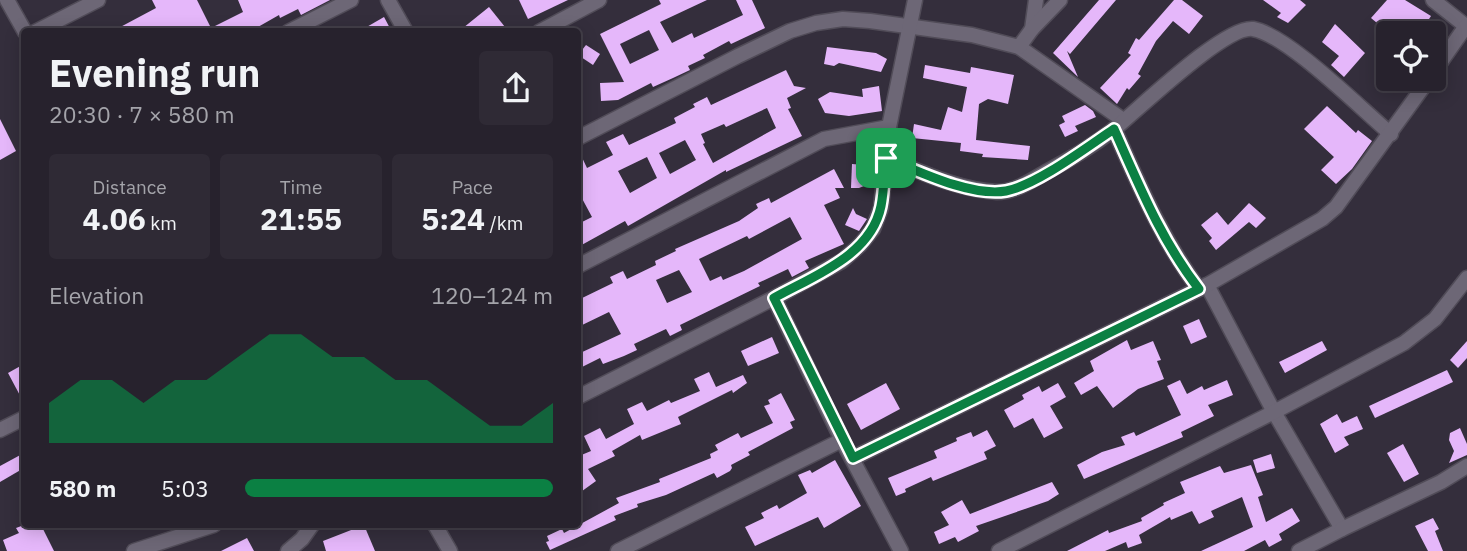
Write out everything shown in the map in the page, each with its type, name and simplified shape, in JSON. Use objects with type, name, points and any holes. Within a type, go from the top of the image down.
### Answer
[{"type":"street","points":[[7,0],[23,28]]},
{"type":"street","points":[[43,28],[98,0]]},
{"type":"street","points":[[296,28],[351,0]]},
{"type":"street","points":[[388,0],[404,28]]},
{"type":"street","points":[[546,28],[599,0]]},
{"type":"street","points":[[581,395],[842,261],[873,229],[881,208],[889,127],[915,0]]},
{"type":"street","points":[[1031,29],[1036,0]]},
{"type":"street","points":[[1019,47],[1031,29],[1060,0]]},
{"type":"street","points":[[1433,0],[1466,27],[1446,55]]},
{"type":"street","points":[[581,136],[790,32],[816,23],[843,19],[909,26],[972,35],[1019,47],[1118,124],[1158,227],[1178,262],[1203,287],[1342,529]]},
{"type":"street","points":[[886,158],[951,182],[986,190],[1008,191],[1056,167],[1118,124],[1240,29],[1253,29],[1295,52],[1391,134]]},
{"type":"street","points":[[853,458],[1203,287],[1331,214],[1421,91]]},
{"type":"street","points":[[581,264],[824,139],[889,127]]},
{"type":"street","points":[[999,551],[1274,412],[1421,331],[1435,319],[1467,278]]},
{"type":"street","points":[[774,298],[842,440],[901,551]]},
{"type":"street","points":[[0,430],[21,420]]},
{"type":"street","points":[[618,551],[842,440]]},
{"type":"street","points":[[1299,551],[1441,482],[1467,466]]},
{"type":"street","points":[[134,551],[205,528]]},
{"type":"street","points":[[288,551],[310,528]]},
{"type":"street","points":[[437,528],[450,551]]},
{"type":"building","points":[[152,0],[197,0],[211,28],[118,28],[156,8]]},
{"type":"building","points":[[238,0],[330,0],[301,15],[298,9],[280,18],[279,15],[256,28],[211,28],[243,12]]},
{"type":"building","points":[[519,0],[568,0],[528,19]]},
{"type":"building","points":[[659,0],[707,0],[660,22],[672,43],[692,33],[694,38],[743,15],[736,0],[752,0],[765,28],[731,44],[729,41],[688,66],[690,70],[653,87],[651,83],[618,100],[601,101],[600,83],[624,82],[600,34],[661,4]],"holes":[[[649,30],[659,50],[630,64],[620,44]]]},
{"type":"building","points":[[1099,0],[1116,0],[1070,54],[1067,51],[1078,77],[1053,53]]},
{"type":"building","points":[[1174,0],[1182,0],[1203,16],[1189,34],[1173,21],[1156,41],[1138,74],[1141,76],[1129,90],[1127,88],[1117,104],[1100,88],[1131,55],[1128,53],[1136,38],[1139,40]]},
{"type":"building","points":[[1263,0],[1300,0],[1306,5],[1288,23],[1277,17],[1281,13]]},
{"type":"building","points":[[1387,0],[1405,0],[1431,16],[1428,21],[1376,22],[1371,18]]},
{"type":"building","points":[[489,7],[506,28],[463,28]]},
{"type":"building","points":[[384,17],[390,28],[365,28]]},
{"type":"building","points":[[1335,24],[1365,53],[1344,77],[1331,65],[1339,56],[1322,42]]},
{"type":"building","points":[[586,45],[600,54],[593,65],[581,57],[581,51]]},
{"type":"building","points":[[827,47],[876,53],[887,59],[881,72],[839,63],[834,66],[824,64]]},
{"type":"building","points":[[925,65],[970,73],[971,67],[1014,75],[1008,104],[988,99],[979,104],[976,140],[1030,146],[1028,160],[982,157],[983,154],[960,151],[961,143],[912,138],[914,124],[941,130],[948,107],[962,112],[967,87],[923,78]]},
{"type":"building","points":[[786,70],[794,86],[806,88],[787,98],[791,108],[788,109],[802,136],[726,170],[628,226],[625,221],[581,245],[581,222],[592,217],[581,197],[581,155],[587,168],[613,155],[606,142],[623,134],[629,145],[676,123],[674,118],[707,97],[711,105]],"holes":[[[767,108],[776,128],[713,163],[701,134],[724,124],[726,127]],[[685,140],[696,160],[670,174],[659,153]],[[647,157],[657,178],[630,193],[618,171]]]},
{"type":"building","points":[[879,86],[882,111],[849,116],[825,113],[818,99],[830,92],[863,97],[862,89]]},
{"type":"building","points":[[1085,105],[1096,117],[1075,126],[1078,131],[1065,137],[1059,125],[1065,122],[1062,116]]},
{"type":"building","points":[[1327,106],[1356,133],[1358,130],[1372,141],[1352,169],[1336,184],[1321,170],[1334,157],[1304,129]]},
{"type":"building","points":[[0,119],[16,151],[0,160]]},
{"type":"building","points":[[852,164],[865,165],[864,186],[851,188]]},
{"type":"building","points":[[834,169],[844,188],[835,188],[840,198],[824,205],[844,244],[805,261],[809,268],[792,277],[788,269],[758,283],[760,286],[680,325],[682,330],[670,336],[666,329],[634,344],[637,350],[624,356],[603,364],[600,358],[581,368],[581,353],[621,334],[609,312],[581,326],[581,299],[613,283],[610,277],[623,271],[627,279],[656,265],[655,261],[676,251],[675,249],[739,221],[758,208],[756,204],[769,198],[771,203]],"holes":[[[790,217],[802,239],[723,280],[721,276],[710,281],[699,259],[747,236],[749,239]],[[679,270],[692,292],[667,303],[656,280]]]},
{"type":"building","points":[[1249,203],[1266,218],[1256,228],[1249,222],[1216,250],[1209,241],[1212,238],[1201,225],[1217,212],[1228,225]]},
{"type":"building","points":[[853,208],[856,214],[867,219],[859,231],[845,225]]},
{"type":"building","points":[[1199,319],[1207,337],[1191,344],[1183,326]]},
{"type":"building","points":[[772,337],[779,353],[748,366],[741,351]]},
{"type":"building","points":[[1127,340],[1131,350],[1153,341],[1161,360],[1157,361],[1164,379],[1138,389],[1113,408],[1097,386],[1081,395],[1074,383],[1094,371],[1090,361]]},
{"type":"building","points":[[1322,341],[1327,350],[1285,373],[1279,362]]},
{"type":"building","points":[[1467,341],[1467,358],[1458,368],[1450,360]]},
{"type":"building","points":[[21,366],[21,397],[8,373]]},
{"type":"building","points":[[1447,370],[1453,382],[1375,418],[1369,406]]},
{"type":"building","points":[[709,372],[716,387],[743,375],[747,383],[733,393],[732,390],[678,417],[681,424],[642,440],[640,435],[612,451],[615,456],[588,469],[596,481],[581,492],[581,455],[591,451],[584,436],[600,428],[606,439],[634,424],[627,409],[642,402],[647,411],[669,400],[671,403],[700,391],[694,379]]},
{"type":"building","points":[[1180,380],[1187,394],[1202,386],[1204,390],[1227,380],[1233,395],[1208,405],[1214,416],[1181,432],[1183,437],[1084,479],[1077,465],[1102,452],[1125,445],[1121,437],[1134,432],[1136,436],[1181,415],[1167,386]]},
{"type":"building","points":[[886,383],[900,409],[861,430],[847,404]]},
{"type":"building","points":[[1058,383],[1066,397],[1050,406],[1063,428],[1044,438],[1033,418],[1014,428],[1004,410],[1024,399],[1022,395],[1039,386],[1042,392]]},
{"type":"building","points":[[781,393],[795,420],[790,422],[793,428],[748,452],[750,455],[731,465],[730,471],[717,478],[714,473],[666,495],[637,504],[638,507],[614,516],[616,520],[550,550],[546,542],[549,541],[547,536],[562,529],[564,533],[573,528],[581,528],[581,524],[619,503],[616,498],[660,482],[659,479],[711,458],[710,454],[718,450],[715,445],[738,433],[741,438],[773,423],[764,406],[770,404],[768,400]]},
{"type":"building","points":[[1337,414],[1342,423],[1357,416],[1363,429],[1344,437],[1349,445],[1335,453],[1320,424]]},
{"type":"building","points":[[1460,428],[1467,444],[1467,455],[1449,463],[1454,451],[1449,440],[1450,433]]},
{"type":"building","points":[[987,430],[996,446],[984,452],[987,459],[933,481],[931,477],[896,496],[888,478],[937,458],[934,451],[957,441],[956,438],[971,432],[973,437]]},
{"type":"building","points":[[1403,444],[1419,474],[1404,482],[1387,453]]},
{"type":"building","points":[[1271,454],[1275,468],[1257,473],[1253,460]]},
{"type":"building","points":[[21,455],[21,470],[0,482],[0,466]]},
{"type":"building","points":[[835,460],[861,506],[824,528],[818,517],[755,546],[745,527],[764,518],[761,513],[777,505],[779,509],[807,493],[798,475],[810,470],[812,473]]},
{"type":"building","points":[[1251,465],[1263,495],[1258,497],[1266,522],[1292,508],[1300,521],[1279,534],[1282,540],[1269,547],[1265,540],[1244,551],[1201,551],[1253,527],[1242,497],[1211,511],[1214,517],[1199,524],[1192,511],[1171,520],[1170,517],[1139,535],[1142,543],[1128,548],[1126,542],[1105,551],[1067,551],[1108,530],[1109,533],[1142,521],[1141,518],[1164,505],[1163,503],[1185,493],[1180,482],[1220,466],[1224,473]]},
{"type":"building","points":[[1052,482],[1059,494],[1048,501],[976,526],[979,531],[958,542],[955,537],[939,544],[934,532],[949,525],[941,512],[962,500],[970,514]]},
{"type":"building","points":[[1433,518],[1439,529],[1435,531],[1443,551],[1428,551],[1415,526]]},
{"type":"building","points":[[16,528],[42,528],[54,551],[7,551],[3,540],[19,533]]},
{"type":"building","points":[[356,528],[365,528],[375,551],[326,551],[323,541]]},
{"type":"building","points":[[247,538],[254,551],[221,551]]},
{"type":"route","points":[[1114,129],[1167,244],[1199,289],[853,458],[774,298],[842,261],[873,229],[881,208],[886,158],[941,180],[998,192],[1008,191],[1056,167],[1114,129]]}]
